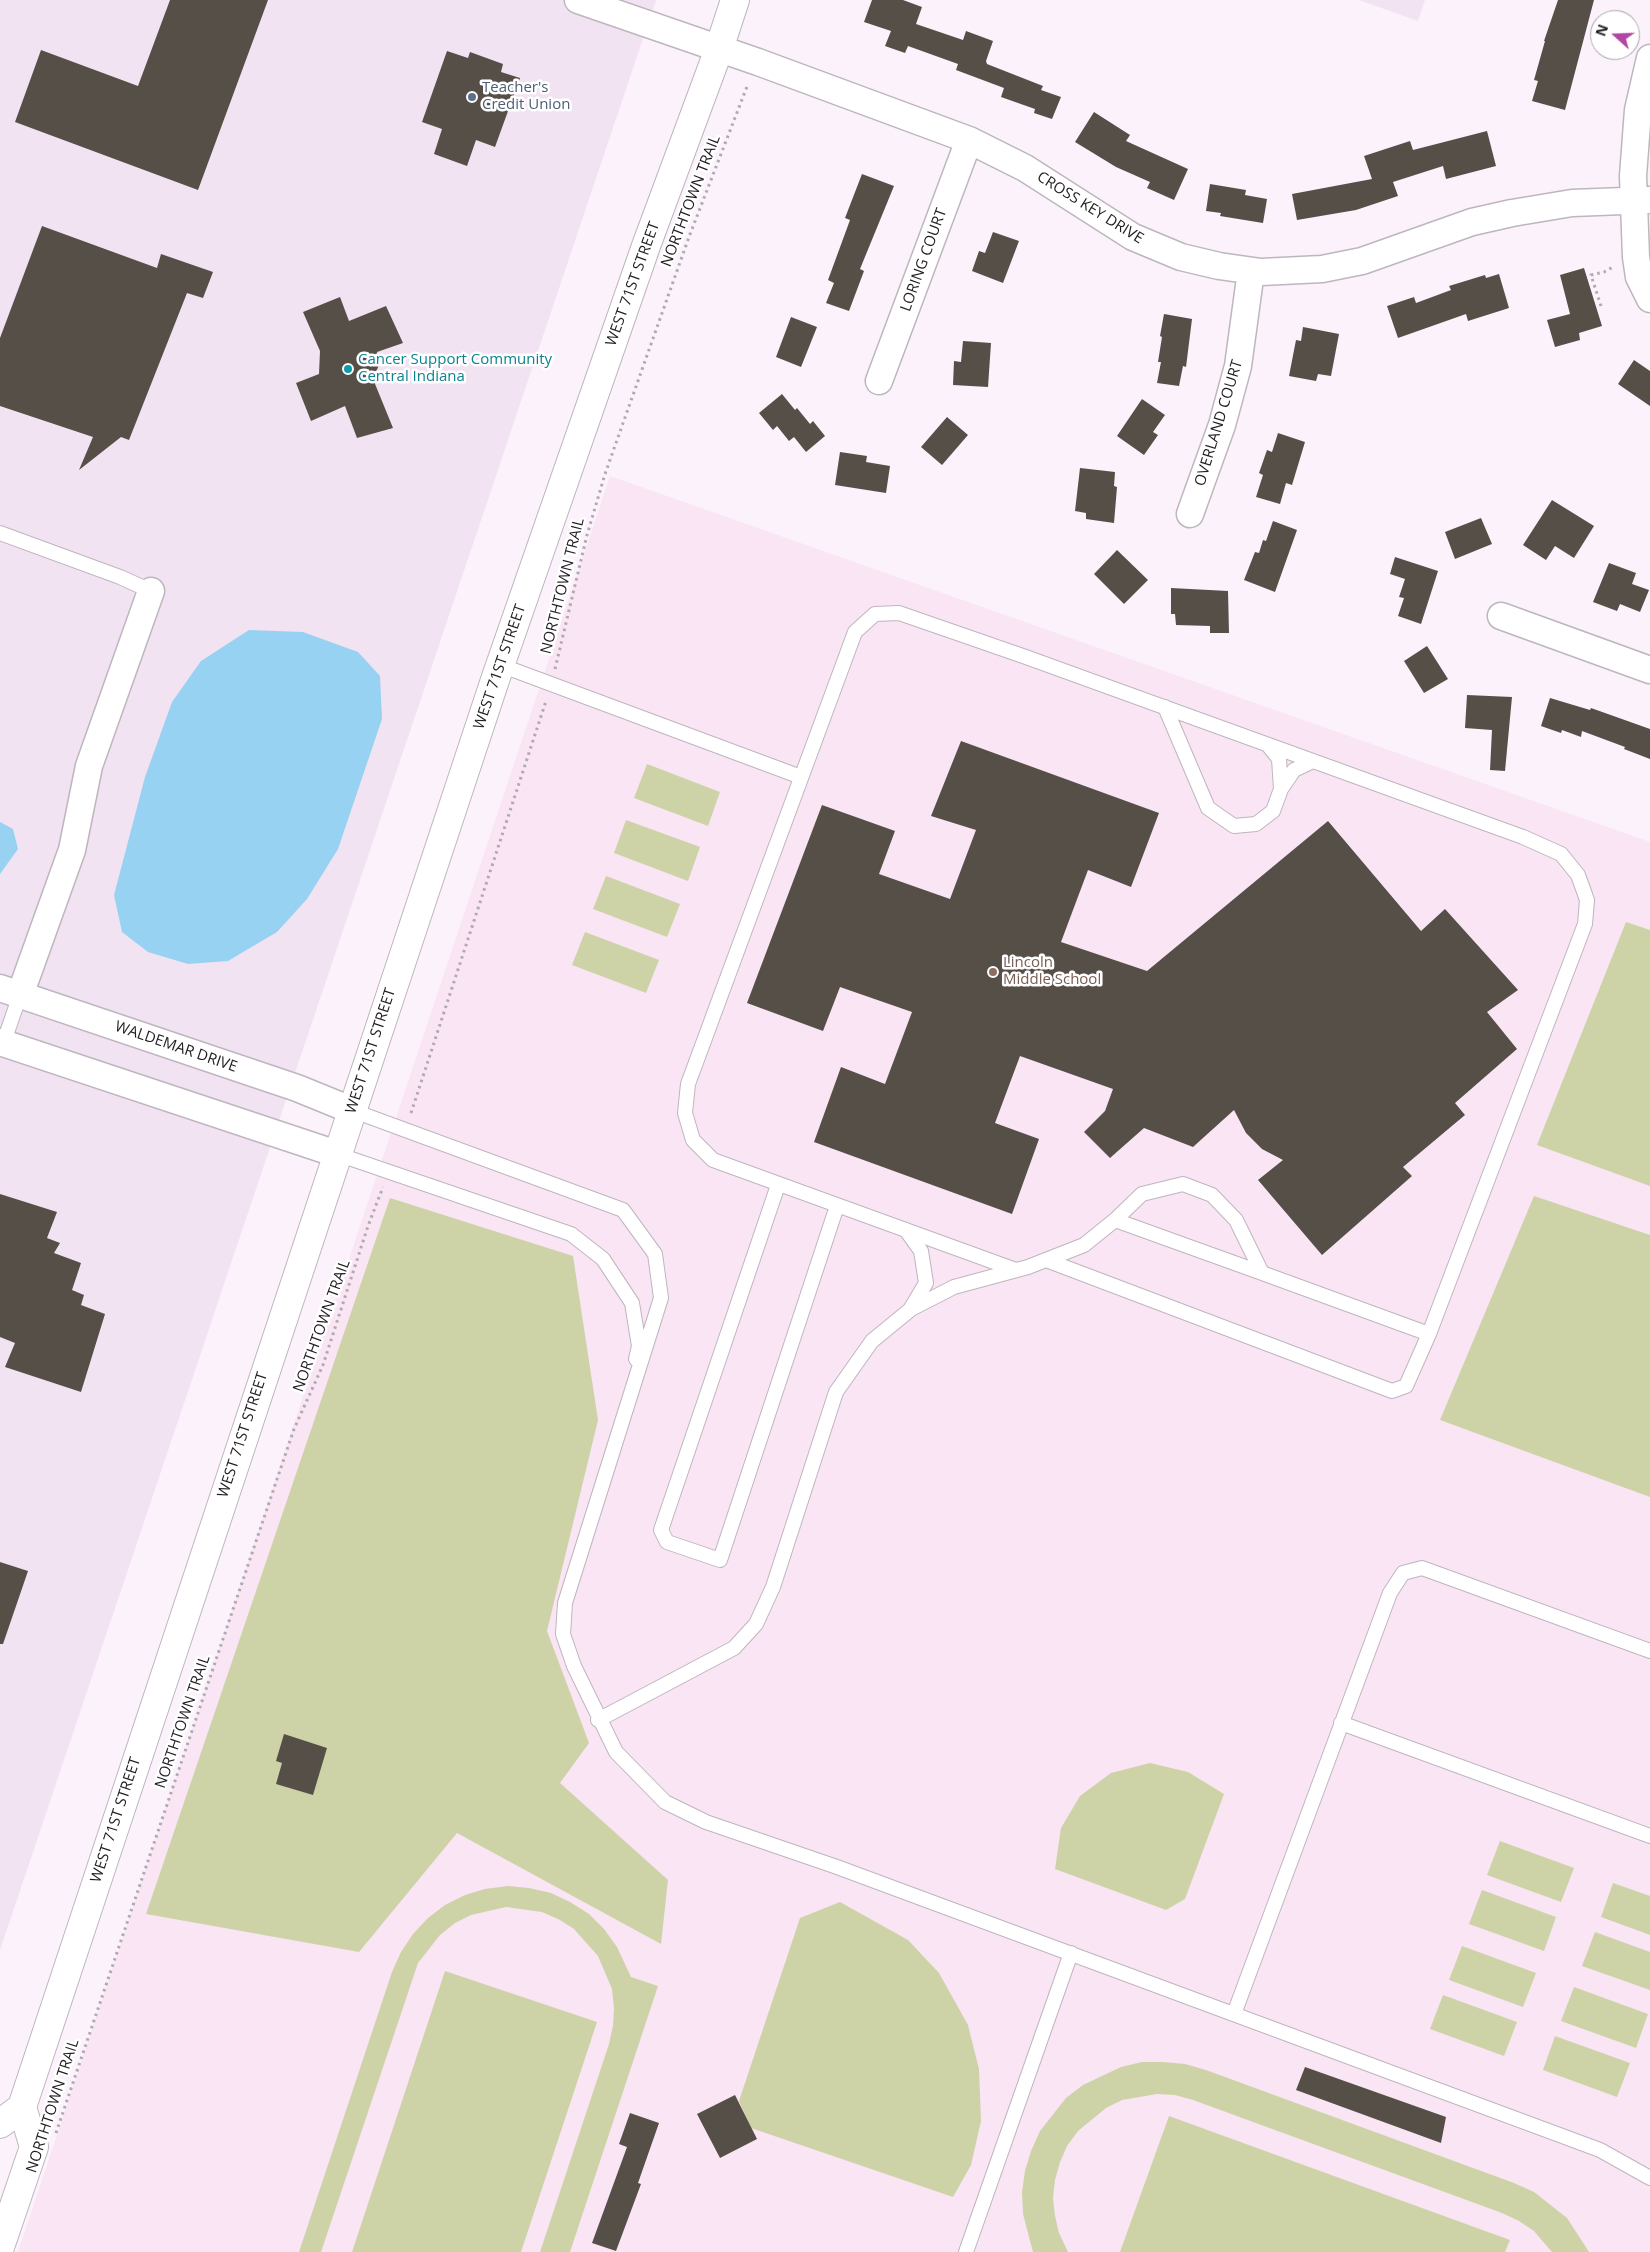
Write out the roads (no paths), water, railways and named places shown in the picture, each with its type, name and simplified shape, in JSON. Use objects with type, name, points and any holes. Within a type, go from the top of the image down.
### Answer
[{"type":"main road","name":"WEST 71ST STREET","points":[[22,2107],[500,665],[646,246],[719,49],[735,0]]},
{"type":"main road","points":[[0,2124],[22,2107],[34,2147],[0,2247]]},
{"type":"street","name":"CROSS KEY DRIVE","points":[[578,0],[969,140],[1025,168],[1142,241],[1190,260],[1251,271],[1302,272],[1352,264],[1472,222],[1552,205],[1603,200],[1642,200]]},
{"type":"street","points":[[1650,58],[1638,110],[1633,170],[1642,200],[1636,257],[1639,277],[1650,299]]},
{"type":"street","name":"LORING COURT","points":[[879,381],[969,140]]},
{"type":"street","name":"OVERLAND COURT","points":[[1190,514],[1222,425],[1238,366],[1251,271]]},
{"type":"street","points":[[10,992],[72,850],[89,766],[151,591]]},
{"type":"street","points":[[1501,616],[1650,670]]},
{"type":"street","name":"WALDEMAR DRIVE","points":[[10,992],[297,1088],[351,1110]]},
{"type":"street","points":[[1,1046],[337,1154]]},
{"type":"lane","points":[[0,533],[120,577],[151,591]]},
{"type":"lane","points":[[1016,1270],[713,1160],[693,1140],[684,1113],[688,1084],[855,632],[875,614],[899,613],[1523,837],[1561,854],[1578,875],[1587,900],[1585,924],[1430,1334],[1406,1386],[1392,1391],[1046,1260]]},
{"type":"lane","points":[[500,665],[801,777]]},
{"type":"lane","points":[[1165,707],[1208,808],[1234,826],[1256,824],[1274,811],[1281,789],[1294,770],[1313,761]]},
{"type":"lane","points":[[1267,744],[1279,759],[1281,789]]},
{"type":"lane","points":[[1,1046],[10,992]]},
{"type":"lane","points":[[351,1110],[623,1210],[655,1254],[661,1298],[565,1603],[563,1634],[574,1666],[598,1720],[616,1752],[665,1802],[706,1822],[837,1867],[1600,2150],[1650,2178]]},
{"type":"lane","points":[[337,1154],[571,1234],[602,1259],[632,1303],[639,1346],[627,1409]]},
{"type":"lane","points":[[778,1184],[662,1530],[667,1542],[720,1560],[837,1206]]},
{"type":"lane","points":[[598,1720],[734,1648],[756,1624],[773,1586],[836,1392],[872,1341],[911,1309],[954,1286],[1016,1270],[1084,1245],[1115,1220],[1142,1194],[1184,1184],[1212,1195],[1236,1220],[1262,1273]]},
{"type":"lane","points":[[1115,1220],[1430,1334]]},
{"type":"lane","points":[[906,1230],[921,1251],[926,1283],[911,1309]]},
{"type":"lane","points":[[1234,2014],[1390,1593],[1403,1574],[1422,1568],[1650,1651]]},
{"type":"lane","points":[[1341,1723],[1650,1836]]},
{"type":"lane","points":[[966,2252],[1071,1953]]},
{"type":"water","points":[[249,630],[303,632],[358,652],[380,676],[382,719],[338,849],[307,899],[277,932],[228,961],[188,964],[148,952],[122,932],[114,895],[145,777],[172,702],[201,661]]},
{"type":"water","points":[[0,822],[13,829],[18,849],[0,874]]},
{"type":"place","name":"Teacher's Credit Union","points":[[472,97]]},
{"type":"place","name":"Cancer Support Community Central Indiana","points":[[348,369]]},
{"type":"place","name":"Lincoln Middle School","points":[[993,972]]}]
